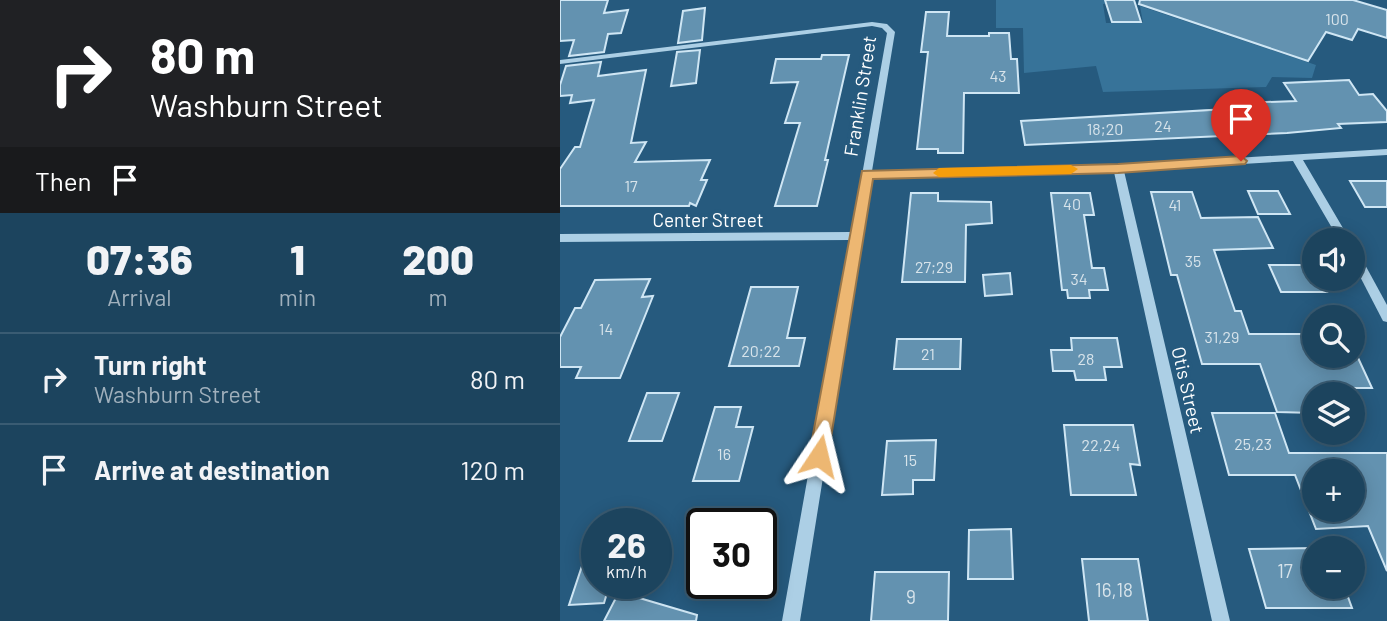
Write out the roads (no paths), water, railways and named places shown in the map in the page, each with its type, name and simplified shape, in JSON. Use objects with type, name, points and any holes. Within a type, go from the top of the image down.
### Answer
[{"type":"street","name":"Franklin Street","points":[[560,61],[872,24],[884,26],[891,32],[791,621]]},
{"type":"street","points":[[867,174],[1118,168],[1387,152]]},
{"type":"street","points":[[1296,157],[1338,228]]},
{"type":"street","name":"Otis Street","points":[[1118,168],[1221,621]]},
{"type":"street","name":"Center Street","points":[[560,238],[856,236]]},
{"type":"street","points":[[1365,276],[1387,317]]}]
